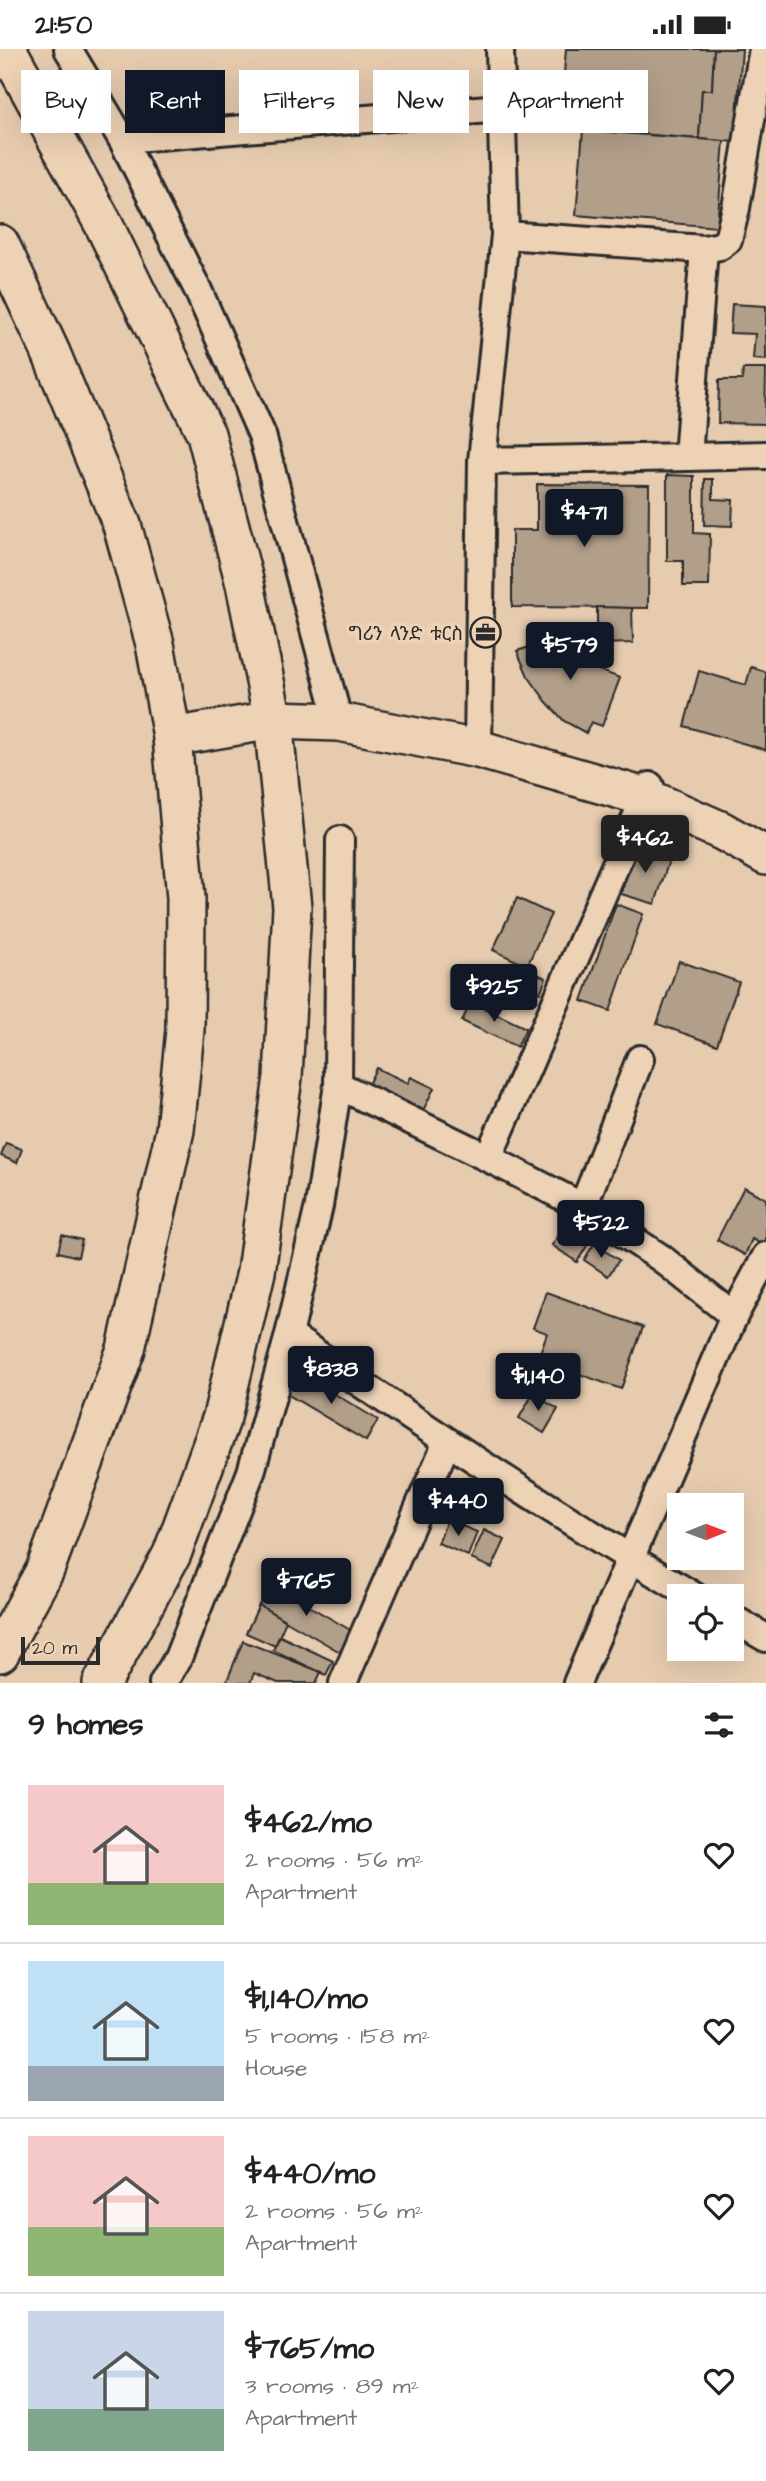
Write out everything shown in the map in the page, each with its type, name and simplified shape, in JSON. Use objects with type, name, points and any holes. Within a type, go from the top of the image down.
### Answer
[{"type":"main road","points":[[7,49],[103,223],[206,434],[245,584],[273,720],[292,907],[283,1077],[256,1272],[222,1417],[172,1554],[102,1683]]},
{"type":"main road","points":[[0,244],[51,353],[122,526],[155,644],[172,737],[186,898],[186,1030],[175,1130],[125,1349],[45,1570],[0,1653]]},
{"type":"main road","points":[[172,737],[273,720],[339,722],[478,749],[647,792],[766,856]]},
{"type":"street","points":[[68,49],[122,139],[197,288],[262,435],[339,722]]},
{"type":"street","points":[[500,49],[500,70]]},
{"type":"street","points":[[505,235],[704,250],[720,246],[728,240],[736,208],[763,49]]},
{"type":"street","points":[[122,139],[483,109]]},
{"type":"street","points":[[478,749],[482,461],[505,235],[502,133]]},
{"type":"street","points":[[688,457],[704,250]]},
{"type":"street","points":[[482,461],[766,455]]},
{"type":"street","points":[[488,1158],[647,792]]},
{"type":"street","points":[[163,1683],[178,1658],[251,1472],[289,1335],[319,1206],[338,1085],[340,840]]},
{"type":"street","points":[[583,1207],[640,1059]]},
{"type":"street","points":[[338,1085],[583,1207],[661,1258],[734,1316]]},
{"type":"street","points":[[577,1683],[734,1316],[766,1256]]},
{"type":"street","points":[[289,1335],[447,1442],[673,1584]]},
{"type":"street","points":[[343,1683],[447,1442]]},
{"type":"street","points":[[744,1625],[766,1638]]},
{"type":"building","points":[[566,49],[714,49],[712,90],[702,90],[699,139],[630,133],[648,133],[648,70],[564,70]]},
{"type":"building","points":[[714,49],[742,49],[735,142],[699,139],[702,90],[712,90]]},
{"type":"building","points":[[583,133],[621,133],[724,141],[717,227],[576,215]]},
{"type":"building","points":[[732,304],[766,306],[766,360],[753,359],[755,334],[730,333]]},
{"type":"building","points":[[743,369],[766,369],[765,424],[718,423],[719,380],[742,380]]},
{"type":"building","points":[[667,475],[694,476],[694,533],[710,534],[709,586],[683,586],[683,561],[667,561]]},
{"type":"building","points":[[705,479],[713,479],[713,499],[733,500],[732,526],[704,525]]},
{"type":"building","points":[[537,484],[649,485],[648,608],[512,607],[512,530],[537,530]]},
{"type":"building","points":[[597,607],[632,608],[633,643],[597,644]]},
{"type":"building","points":[[569,635],[576,651],[596,669],[620,678],[602,726],[591,722],[586,733],[564,721],[546,701],[528,676],[517,651]]},
{"type":"building","points":[[751,667],[766,672],[766,750],[684,726],[699,671],[746,685]]},
{"type":"building","points":[[636,846],[670,857],[655,904],[621,894]]},
{"type":"building","points":[[517,898],[551,914],[527,966],[493,950]]},
{"type":"building","points":[[616,904],[643,914],[610,1011],[582,1001]]},
{"type":"building","points":[[679,961],[739,982],[717,1045],[657,1024]]},
{"type":"building","points":[[523,968],[546,978],[540,993],[517,984]]},
{"type":"building","points":[[471,1002],[526,1028],[517,1047],[462,1021]]},
{"type":"building","points":[[376,1068],[408,1083],[411,1077],[434,1088],[422,1113],[367,1087]]},
{"type":"building","points":[[6,1143],[22,1149],[17,1163],[1,1156]]},
{"type":"building","points":[[744,1187],[766,1199],[766,1244],[765,1246],[752,1239],[745,1255],[717,1240]]},
{"type":"building","points":[[564,1228],[588,1244],[577,1262],[552,1245]]},
{"type":"building","points":[[62,1235],[82,1240],[78,1257],[58,1252]]},
{"type":"building","points":[[594,1244],[619,1260],[608,1276],[584,1260]]},
{"type":"building","points":[[546,1292],[643,1327],[621,1389],[538,1359],[547,1333],[533,1328]]},
{"type":"building","points":[[295,1370],[378,1420],[366,1441],[287,1394]]},
{"type":"building","points":[[533,1394],[558,1409],[544,1433],[519,1418]]},
{"type":"building","points":[[447,1520],[477,1532],[468,1556],[438,1543]]},
{"type":"building","points":[[484,1530],[505,1540],[492,1568],[471,1559]]},
{"type":"building","points":[[271,1584],[352,1631],[340,1652],[259,1605]]},
{"type":"building","points":[[259,1605],[286,1621],[275,1646],[246,1633]]},
{"type":"building","points":[[280,1636],[333,1661],[326,1675],[273,1650]]},
{"type":"building","points":[[243,1641],[321,1672],[316,1683],[278,1683],[254,1673],[250,1683],[226,1683]]},
{"type":"place","name":"ግሪን ላንድ ቱርስ","points":[[486,633]]}]
